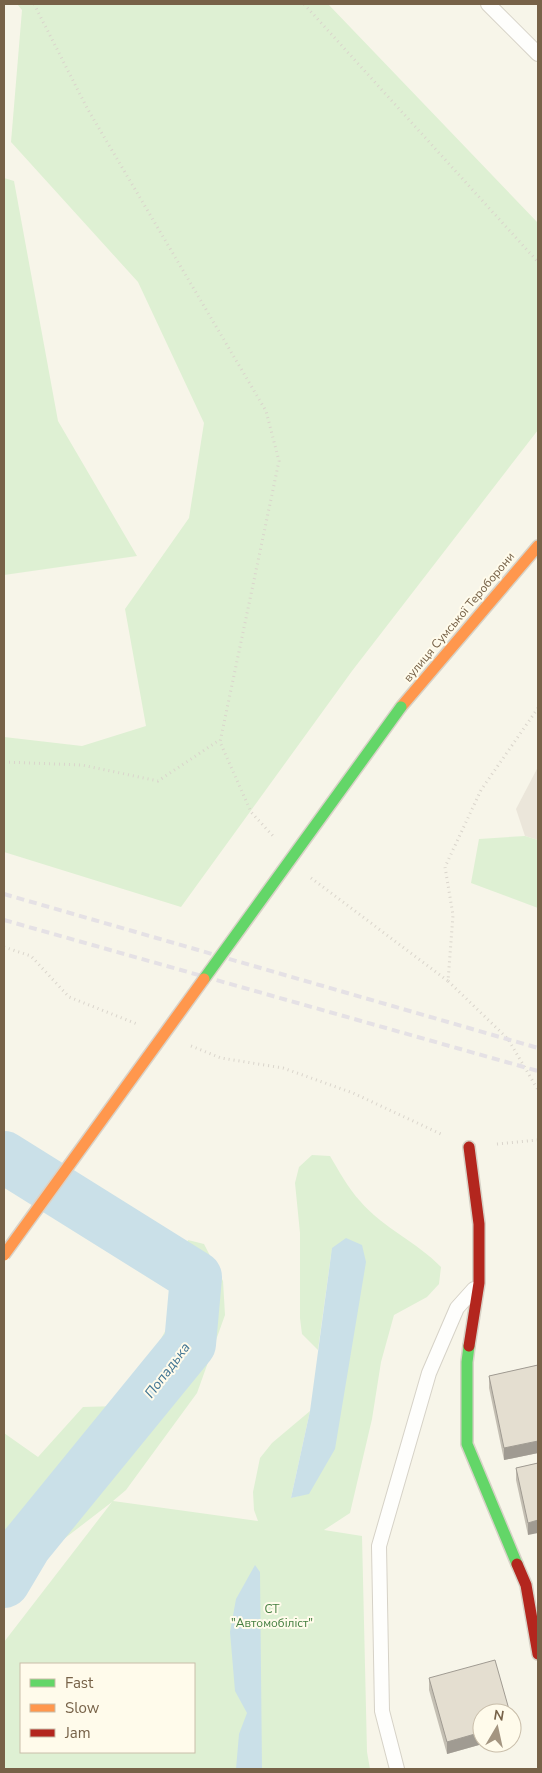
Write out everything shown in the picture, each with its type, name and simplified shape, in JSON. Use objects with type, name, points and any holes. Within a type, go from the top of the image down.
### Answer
[{"type":"main road","name":"вулиця Сумської Тероборони","points":[[4,1256],[401,707],[538,546]]},
{"type":"main road","points":[[469,1147],[479,1224],[479,1283],[467,1362],[467,1444],[526,1585],[538,1654]]},
{"type":"lane","points":[[488,4],[538,54]]},
{"type":"lane","points":[[397,1769],[382,1711],[379,1546],[429,1373],[457,1308],[479,1283]]},
{"type":"path","points":[[34,4],[87,108],[266,411],[279,461],[220,742],[251,812],[278,842]]},
{"type":"path","points":[[304,4],[538,262]]},
{"type":"path","points":[[448,981],[453,915],[445,867],[481,790],[538,708]]},
{"type":"path","points":[[4,762],[82,765],[158,781],[218,742]]},
{"type":"path","points":[[305,871],[311,878],[448,981],[508,1040],[538,1090]]},
{"type":"path","points":[[4,947],[31,956],[69,997],[140,1026]]},
{"type":"path","points":[[185,1044],[221,1058],[284,1068],[353,1093],[469,1147],[538,1140]]},
{"type":"shaded area","points":[[538,767],[538,840],[525,836],[516,809]]},
{"type":"green space","points":[[17,4],[328,4],[538,223],[538,430],[352,671],[181,907],[4,852],[4,737],[82,746],[146,726],[125,609],[189,518],[204,423],[138,282],[11,142],[22,10]]},
{"type":"green space","points":[[4,178],[14,181],[58,421],[137,556],[4,575]]},
{"type":"green space","points":[[525,836],[538,840],[538,908],[471,883],[479,839]]},
{"type":"green space","name":"СТ \"Автомобіліст\"","points":[[312,1155],[330,1156],[352,1191],[369,1211],[432,1258],[441,1267],[439,1284],[427,1297],[394,1315],[381,1362],[372,1419],[350,1513],[324,1530],[362,1536],[367,1752],[370,1769],[4,1769],[4,1642],[112,1502],[47,1552],[4,1600],[4,1433],[38,1457],[83,1407],[119,1406],[131,1395],[170,1322],[188,1240],[204,1244],[223,1281],[225,1315],[197,1393],[126,1490],[113,1501],[258,1521],[254,1510],[253,1492],[260,1458],[272,1443],[310,1411],[291,1498],[309,1493],[332,1248],[318,1350],[302,1334],[300,1318],[300,1233],[295,1183],[299,1167]]},
{"type":"water","points":[[346,1238],[362,1245],[366,1262],[335,1449],[309,1494],[291,1498],[310,1411],[332,1248]]},
{"type":"water","points":[[255,1565],[260,1572],[262,1769],[236,1769],[239,1734],[247,1713],[235,1691],[230,1632],[236,1599]]},
{"type":"building","points":[[538,1365],[538,1441],[504,1448],[489,1376]]},
{"type":"building","points":[[538,1463],[538,1520],[528,1523],[516,1468]]},
{"type":"building","points":[[495,1660],[507,1703],[472,1703],[472,1735],[447,1742],[429,1678]]},
{"type":"waterway","name":"Попадька","points":[[4,1157],[196,1277],[190,1344],[26,1545],[4,1582]]},
{"type":"railway","points":[[4,894],[538,1048]]},
{"type":"railway","points":[[4,920],[538,1071]]},
{"type":"traffic: fast","points":[[204,979],[401,707]]},
{"type":"traffic: fast","points":[[469,1346],[467,1362],[467,1444],[517,1564]]},
{"type":"traffic: slow","points":[[401,707],[538,546]]},
{"type":"traffic: slow","points":[[4,1255],[204,979]]},
{"type":"traffic: jam","points":[[469,1147],[479,1224],[479,1283],[469,1346]]},
{"type":"traffic: jam","points":[[517,1564],[526,1585],[538,1654]]}]
